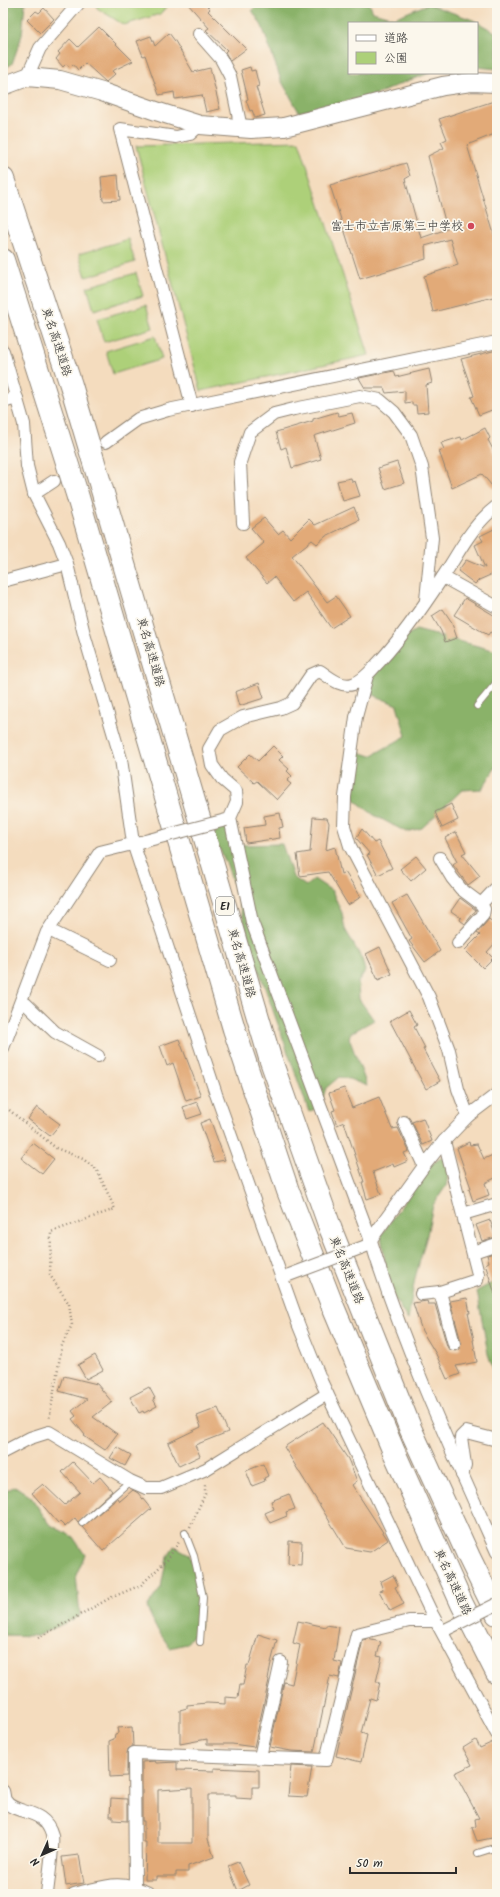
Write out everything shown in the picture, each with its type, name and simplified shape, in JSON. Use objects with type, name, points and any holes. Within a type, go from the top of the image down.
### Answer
[{"type":"highway","name":"東名高速道路","points":[[3,179],[71,385],[270,1058],[331,1230],[411,1430],[469,1557],[497,1614]]},
{"type":"highway","name":"東名高速道路","points":[[3,260],[77,494],[234,1029],[288,1191],[331,1302],[394,1452],[462,1604],[497,1673]]},
{"type":"street","points":[[27,77],[40,48],[79,3]]},
{"type":"street","points":[[199,34],[221,59],[230,76],[241,128]]},
{"type":"street","points":[[3,86],[27,77],[60,80],[200,125],[241,128],[284,127],[443,86],[471,82],[497,83]]},
{"type":"street","points":[[192,406],[120,129],[176,137],[190,134],[200,125]]},
{"type":"street","points":[[106,442],[138,419],[168,410],[497,342]]},
{"type":"street","points":[[3,351],[24,424],[27,466],[34,494],[59,543],[67,564],[84,634],[121,759],[132,843],[216,1094],[286,1276],[299,1326],[327,1394],[435,1621],[497,1734]]},
{"type":"street","points":[[243,523],[240,462],[250,432],[274,414],[294,409],[360,396],[380,400],[394,412],[411,435],[422,467],[432,538],[426,601]]},
{"type":"street","points":[[3,402],[17,398]]},
{"type":"street","points":[[34,494],[54,481]]},
{"type":"street","points":[[497,506],[483,517],[461,546],[443,577],[402,638],[367,676],[352,684],[338,683],[320,671],[311,675],[292,703],[281,708],[243,717],[220,730],[209,749],[212,765],[222,779],[236,791],[238,802],[228,819],[252,922],[368,1243],[442,1431],[497,1552]]},
{"type":"street","points":[[3,581],[67,564]]},
{"type":"street","points":[[443,577],[497,607]]},
{"type":"street","points":[[367,676],[356,717],[345,797],[344,826],[350,846],[429,997],[449,1050],[458,1089],[468,1116]]},
{"type":"street","points":[[3,1048],[49,930],[100,852],[228,819]]},
{"type":"street","points":[[440,858],[452,878],[461,889],[481,904],[484,909],[483,915],[458,943]]},
{"type":"street","points":[[481,904],[497,887]]},
{"type":"street","points":[[49,930],[110,960]]},
{"type":"street","points":[[20,1002],[26,1004],[54,1032],[98,1056]]},
{"type":"street","points":[[286,1276],[368,1243],[444,1141],[468,1116],[497,1094]]},
{"type":"street","points":[[404,1122],[424,1166]]},
{"type":"street","points":[[421,1294],[440,1292],[477,1280],[478,1274],[444,1141]]},
{"type":"street","points":[[463,1214],[497,1204]]},
{"type":"street","points":[[473,1252],[497,1244]]},
{"type":"street","points":[[440,1292],[454,1344]]},
{"type":"street","points":[[4,1449],[49,1432],[130,1481],[146,1488],[161,1488],[206,1469],[327,1394]]},
{"type":"street","points":[[462,1475],[466,1465],[461,1437],[466,1432],[497,1440]]},
{"type":"street","points":[[447,1629],[497,1604]]},
{"type":"street","points":[[135,1887],[134,1753],[326,1760],[357,1634],[409,1621],[435,1621]]},
{"type":"street","points":[[260,1757],[281,1662]]},
{"type":"street","points":[[3,1791],[5,1800],[13,1807],[34,1814],[46,1823],[52,1836],[47,1894]]},
{"type":"street","points":[[74,1894],[116,1884],[135,1887],[150,1894]]},
{"type":"lane","points":[[477,706],[497,682]]},
{"type":"lane","points":[[82,1523],[130,1481]]},
{"type":"lane","points":[[185,1533],[194,1556],[203,1597],[200,1642]]},
{"type":"lane","points":[[478,1853],[497,1847]]},
{"type":"path","points":[[3,1105],[56,1148],[82,1159],[97,1170],[115,1209],[51,1232],[50,1275],[69,1304],[72,1325],[62,1345],[48,1418],[49,1432]]},
{"type":"path","points":[[38,1638],[110,1598],[141,1585],[167,1560],[194,1521],[205,1494],[206,1469]]},
{"type":"green space","points":[[4,3],[25,3],[22,35],[12,64],[3,69]]},
{"type":"green space","points":[[96,3],[170,3],[160,14],[124,25],[97,8]]},
{"type":"green space","points":[[259,3],[369,3],[373,12],[394,18],[428,4],[477,22],[348,22],[348,74],[427,74],[375,95],[299,112],[281,80],[262,26],[252,10]]},
{"type":"green space","points":[[478,23],[497,33],[497,69],[478,67]]},
{"type":"green space","points":[[299,141],[369,355],[201,391],[136,146]]},
{"type":"green space","points":[[128,239],[135,262],[86,277],[79,254]]},
{"type":"green space","points":[[136,273],[143,296],[94,310],[87,287]]},
{"type":"green space","points":[[146,305],[153,328],[104,342],[97,319]]},
{"type":"green space","points":[[155,336],[162,359],[113,374],[106,351]]},
{"type":"green space","points":[[416,630],[497,651],[497,765],[482,789],[462,790],[422,828],[406,832],[374,815],[356,801],[345,772],[352,750],[371,756],[406,736],[397,705],[369,693],[371,670],[402,638]]},
{"type":"green space","points":[[227,824],[239,845],[282,844],[293,877],[306,886],[314,879],[332,891],[342,913],[345,929],[362,959],[365,971],[358,982],[359,999],[374,1020],[351,1033],[349,1038],[367,1086],[339,1077],[326,1088],[320,1106],[309,1112],[251,948],[239,902],[227,865],[213,835],[218,828]]},
{"type":"green space","points":[[444,1156],[449,1171],[446,1186],[433,1205],[427,1235],[415,1278],[408,1320],[389,1290],[381,1235],[430,1165]]},
{"type":"green space","points":[[497,1280],[497,1381],[488,1354],[477,1291]]},
{"type":"green space","points":[[15,1486],[31,1497],[49,1524],[73,1537],[85,1555],[76,1575],[80,1616],[37,1636],[3,1635],[3,1493]]},
{"type":"green space","points":[[174,1546],[189,1554],[202,1594],[200,1627],[186,1644],[170,1648],[155,1626],[147,1607],[161,1587],[166,1561]]},
{"type":"building","points":[[187,3],[204,3],[210,9],[208,11],[246,49],[230,61],[225,52],[227,50],[206,30],[209,28]]},
{"type":"building","points":[[44,8],[54,19],[40,33],[27,20],[36,11],[39,13]]},
{"type":"building","points":[[99,27],[133,61],[112,71],[115,74],[106,82],[85,63],[78,70],[73,64],[70,67],[66,64],[63,67],[56,59],[60,54],[58,52],[70,39],[78,47]]},
{"type":"building","points":[[169,33],[193,72],[210,68],[220,109],[206,112],[202,95],[175,99],[174,92],[159,95],[145,55],[143,56],[137,41],[151,36],[155,46]]},
{"type":"building","points":[[250,67],[251,71],[255,70],[259,86],[256,87],[265,115],[255,118],[252,110],[250,111],[246,100],[248,99],[241,70]]},
{"type":"building","points":[[497,100],[497,133],[467,145],[497,244],[497,296],[433,312],[424,276],[458,265],[450,239],[425,246],[426,259],[360,279],[330,185],[406,163],[410,176],[405,179],[421,238],[447,229],[428,156],[444,148],[441,142],[447,139],[439,119]]},
{"type":"building","points":[[118,175],[120,200],[103,201],[101,177]]},
{"type":"building","points":[[497,350],[497,408],[479,415],[471,397],[474,396],[461,359]]},
{"type":"building","points":[[429,369],[432,383],[426,385],[428,412],[417,413],[416,405],[412,405],[412,402],[405,403],[405,391],[386,393],[384,388],[365,388],[359,378],[394,371],[396,377]]},
{"type":"building","points":[[337,412],[339,416],[352,413],[355,423],[314,436],[321,459],[292,468],[286,447],[281,449],[276,432]]},
{"type":"building","points":[[485,428],[490,438],[488,440],[497,457],[497,492],[482,474],[452,488],[439,451],[444,449],[441,443],[461,437],[462,440]]},
{"type":"building","points":[[397,462],[404,483],[385,489],[378,468]]},
{"type":"building","points":[[351,478],[352,482],[355,481],[360,496],[343,501],[337,481]]},
{"type":"building","points":[[354,507],[359,520],[326,536],[317,544],[312,540],[292,556],[327,602],[336,596],[350,616],[331,628],[306,592],[293,602],[274,577],[267,583],[246,558],[264,543],[251,528],[264,518],[278,534],[283,530],[290,538],[309,519],[315,525]]},
{"type":"building","points":[[494,529],[497,536],[497,572],[479,580],[475,584],[458,571],[466,560],[485,568],[475,545],[483,541],[480,536]]},
{"type":"building","points":[[465,598],[497,617],[497,636],[490,632],[488,635],[454,615]]},
{"type":"building","points":[[443,609],[451,621],[457,638],[445,642],[441,631],[432,616]]},
{"type":"building","points":[[259,683],[264,698],[239,706],[235,692]]},
{"type":"building","points":[[273,746],[283,756],[279,760],[289,769],[287,771],[292,776],[287,781],[291,784],[277,800],[257,781],[254,783],[237,767],[250,754],[258,761]]},
{"type":"building","points":[[451,804],[458,820],[442,828],[435,812]]},
{"type":"building","points":[[280,813],[283,827],[279,828],[280,838],[246,843],[244,828],[265,825],[264,816]]},
{"type":"building","points":[[313,817],[327,818],[329,823],[326,850],[335,847],[341,874],[345,872],[361,897],[348,905],[328,872],[300,876],[297,854],[310,852]]},
{"type":"building","points":[[362,829],[374,843],[378,841],[392,868],[378,875],[367,855],[370,854],[356,838]]},
{"type":"building","points":[[456,832],[466,852],[462,854],[480,876],[468,885],[453,865],[457,862],[445,838]]},
{"type":"building","points":[[416,856],[426,868],[411,881],[400,869]]},
{"type":"building","points":[[407,895],[440,951],[425,962],[409,941],[412,939],[392,903]]},
{"type":"building","points":[[460,898],[476,910],[465,924],[460,920],[461,918],[451,911]]},
{"type":"building","points":[[489,919],[497,926],[497,941],[487,952],[493,958],[483,968],[465,950],[480,935],[477,933]]},
{"type":"building","points":[[380,947],[392,974],[378,980],[366,954]]},
{"type":"building","points":[[409,1010],[417,1025],[414,1027],[425,1048],[423,1049],[440,1081],[426,1089],[390,1021]]},
{"type":"building","points":[[179,1039],[201,1096],[186,1101],[173,1063],[167,1066],[160,1046]]},
{"type":"building","points":[[344,1088],[352,1108],[379,1097],[392,1129],[398,1128],[409,1151],[404,1153],[408,1161],[394,1167],[393,1164],[373,1172],[381,1194],[367,1199],[362,1182],[364,1182],[344,1122],[337,1125],[332,1111],[335,1110],[329,1093]]},
{"type":"building","points":[[197,1102],[202,1114],[187,1119],[183,1107]]},
{"type":"building","points":[[37,1107],[60,1124],[50,1136],[28,1119]]},
{"type":"building","points":[[423,1118],[432,1141],[423,1145],[412,1122]]},
{"type":"building","points":[[210,1119],[225,1160],[214,1162],[200,1123]]},
{"type":"building","points":[[469,1142],[470,1145],[477,1144],[484,1159],[497,1153],[497,1177],[485,1183],[489,1195],[473,1201],[469,1189],[471,1188],[457,1148]]},
{"type":"building","points":[[33,1143],[54,1159],[42,1174],[21,1158]]},
{"type":"building","points":[[490,1220],[496,1237],[482,1241],[476,1225]]},
{"type":"building","points":[[497,1252],[497,1294],[495,1294],[485,1264],[489,1262],[487,1255]]},
{"type":"building","points":[[467,1298],[470,1313],[468,1313],[477,1362],[456,1366],[460,1374],[447,1379],[436,1354],[422,1331],[413,1303],[427,1301],[428,1304],[435,1304],[447,1346],[449,1350],[456,1351],[460,1349],[461,1342],[450,1301]]},
{"type":"building","points":[[95,1355],[103,1370],[86,1379],[78,1365]]},
{"type":"building","points":[[64,1376],[97,1384],[112,1402],[93,1417],[117,1434],[105,1450],[84,1436],[85,1435],[72,1419],[76,1416],[72,1411],[87,1399],[59,1391]]},
{"type":"building","points":[[149,1387],[155,1398],[153,1399],[157,1406],[144,1413],[143,1411],[139,1413],[130,1397]]},
{"type":"building","points":[[218,1408],[228,1432],[195,1445],[200,1456],[179,1466],[168,1443],[201,1427],[197,1416]]},
{"type":"building","points":[[323,1422],[348,1459],[357,1481],[352,1485],[388,1540],[370,1552],[346,1548],[284,1447]]},
{"type":"building","points":[[117,1447],[131,1455],[125,1466],[110,1458]]},
{"type":"building","points":[[73,1462],[93,1483],[100,1477],[112,1491],[78,1522],[75,1518],[65,1527],[60,1522],[58,1523],[32,1493],[43,1484],[65,1505],[80,1492],[62,1472]]},
{"type":"building","points":[[263,1464],[268,1476],[264,1478],[265,1481],[252,1486],[246,1471]]},
{"type":"building","points":[[133,1490],[138,1493],[151,1509],[103,1551],[82,1527],[118,1498],[120,1501]]},
{"type":"building","points":[[289,1494],[295,1509],[286,1512],[287,1516],[270,1523],[265,1513],[274,1509],[271,1501]]},
{"type":"building","points":[[289,1541],[302,1542],[301,1565],[288,1564]]},
{"type":"building","points":[[393,1575],[398,1586],[395,1587],[404,1604],[390,1611],[379,1591],[383,1590],[380,1582]]},
{"type":"building","points":[[298,1621],[326,1627],[326,1625],[339,1627],[334,1661],[342,1663],[339,1678],[330,1676],[314,1752],[291,1751],[270,1747],[284,1682],[292,1684],[300,1645],[293,1643]]},
{"type":"building","points":[[258,1634],[277,1640],[254,1747],[232,1744],[207,1744],[207,1739],[180,1744],[180,1710],[187,1708],[187,1705],[207,1703],[225,1704],[225,1697],[238,1698],[240,1685],[243,1685],[247,1665],[249,1665]]},
{"type":"building","points":[[367,1639],[381,1642],[377,1656],[382,1657],[376,1682],[380,1682],[376,1700],[370,1698],[361,1733],[367,1735],[361,1762],[336,1756],[363,1640]]},
{"type":"building","points":[[132,1727],[133,1746],[128,1749],[127,1753],[127,1776],[110,1777],[109,1741],[114,1739],[115,1734],[118,1733],[117,1728]]},
{"type":"building","points":[[476,1740],[480,1748],[493,1742],[497,1750],[497,1837],[477,1841],[472,1828],[476,1826],[475,1819],[479,1818],[455,1773],[472,1765],[463,1748]]},
{"type":"building","points":[[142,1762],[177,1762],[177,1770],[214,1771],[214,1768],[259,1770],[259,1787],[252,1787],[252,1799],[236,1798],[236,1795],[208,1795],[208,1839],[214,1857],[188,1866],[188,1872],[176,1872],[176,1876],[156,1876],[156,1880],[145,1880],[146,1842],[144,1842],[144,1821],[142,1821]],"holes":[[[192,1788],[192,1843],[158,1843],[158,1790]]]},
{"type":"building","points":[[291,1766],[312,1767],[307,1797],[288,1796]]},
{"type":"building","points":[[111,1798],[127,1799],[127,1821],[113,1820],[113,1816],[110,1816]]},
{"type":"building","points":[[79,1855],[84,1883],[66,1886],[62,1857]]},
{"type":"building","points":[[238,1862],[249,1885],[238,1891],[228,1866]]},
{"type":"place","name":"富士市立吉原第三中学校","points":[[471,226]]}]
